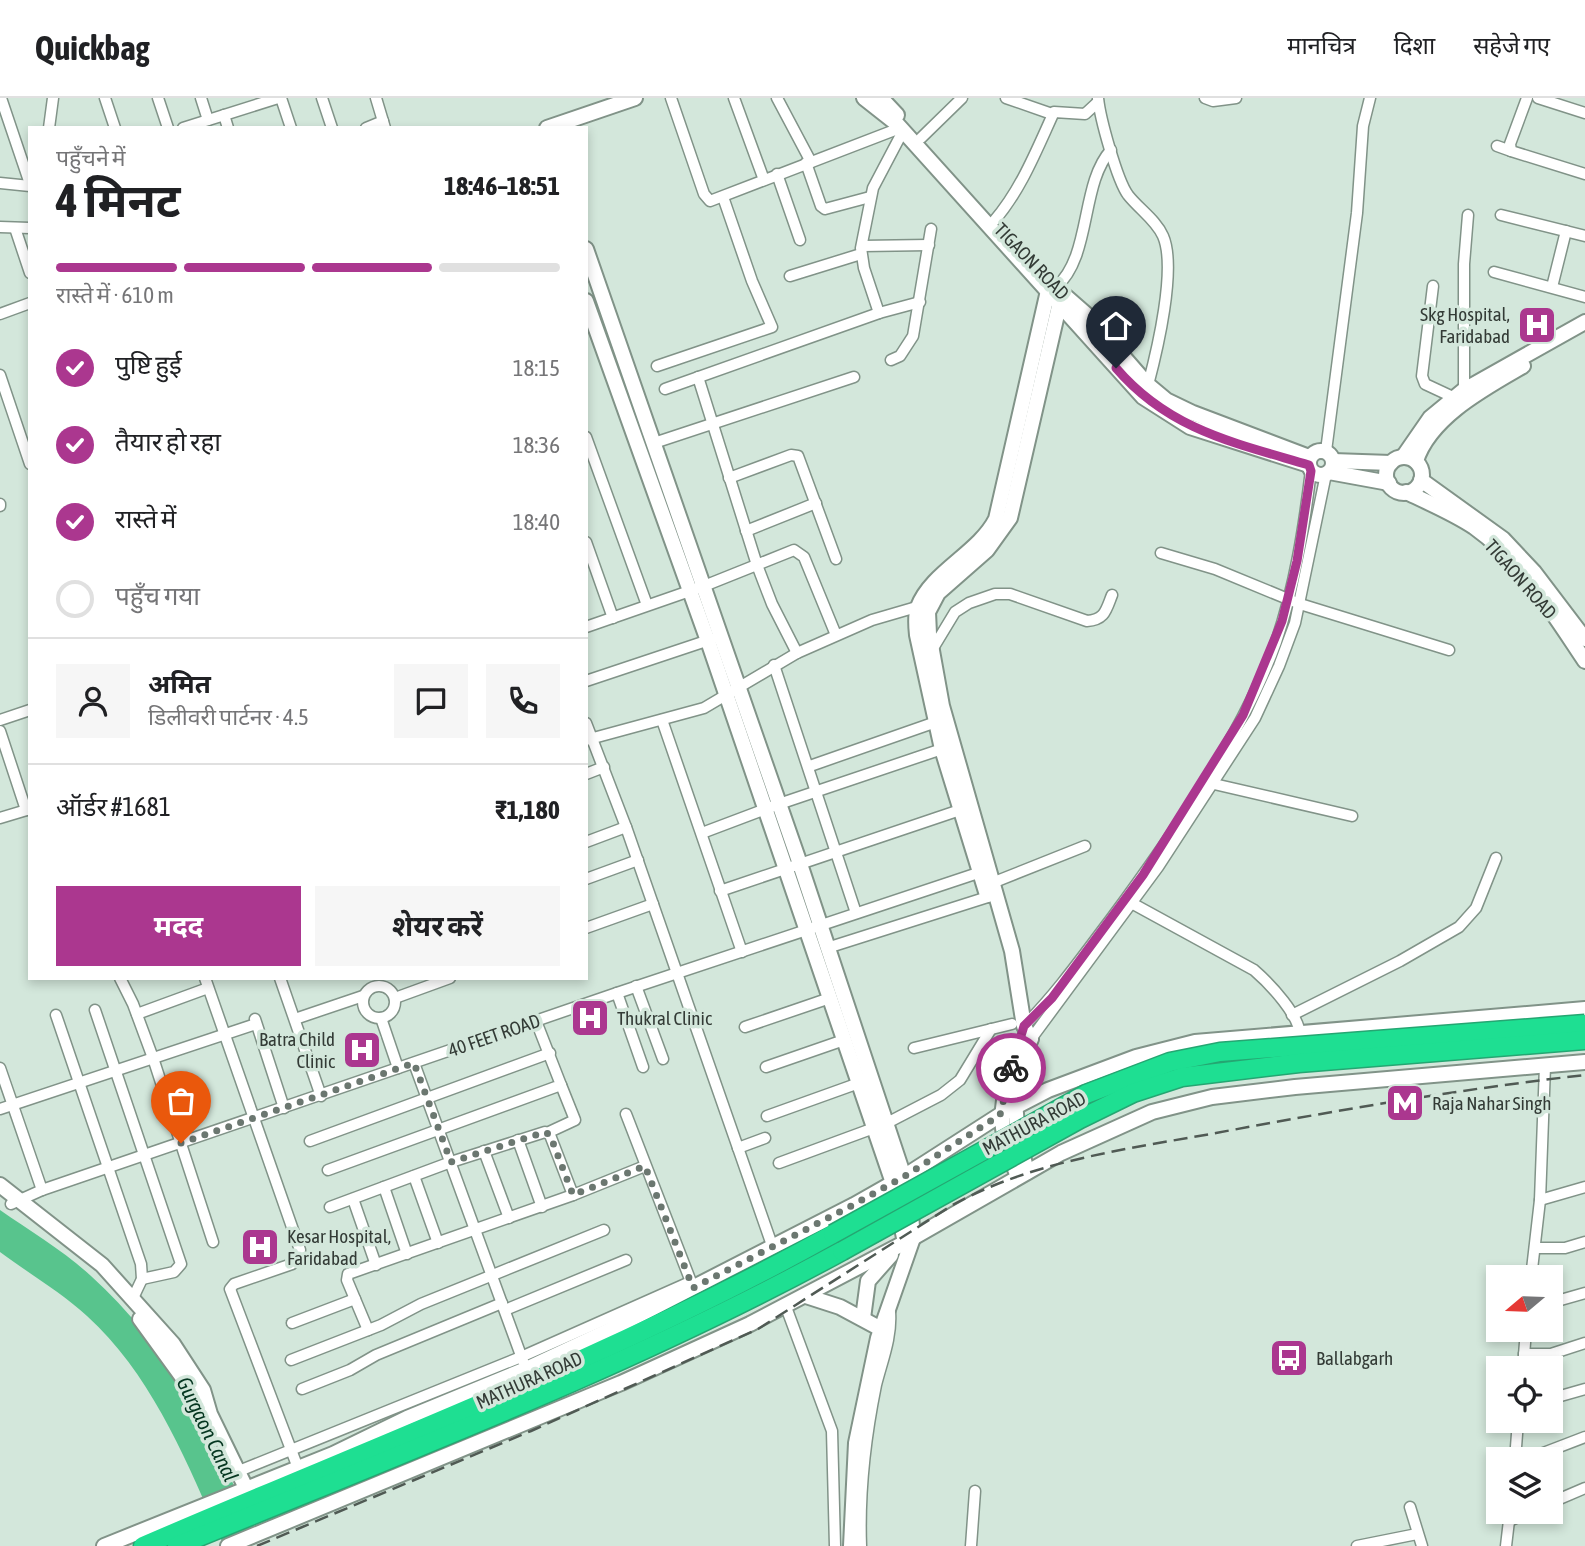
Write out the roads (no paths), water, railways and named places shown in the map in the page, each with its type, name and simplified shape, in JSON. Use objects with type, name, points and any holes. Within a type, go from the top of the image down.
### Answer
[{"type":"highway","name":"MATHURA ROAD","points":[[177,1546],[246,1499],[530,1381],[779,1264],[1086,1094],[1170,1062],[1220,1052],[1585,1024]]},
{"type":"highway","name":"MATHURA ROAD","points":[[246,1499],[536,1397],[787,1282],[1080,1119],[1133,1093],[1182,1077],[1286,1064],[1585,1040]]},
{"type":"highway","name":"MATHURA ROAD","points":[[144,1546],[211,1525]]},
{"type":"street","points":[[1,98],[28,179]]},
{"type":"street","points":[[43,98],[51,112]]},
{"type":"street","points":[[49,126],[53,98]]},
{"type":"street","points":[[105,98],[114,126]]},
{"type":"street","points":[[158,98],[167,126]]},
{"type":"street","points":[[201,98],[208,120]]},
{"type":"street","points":[[237,98],[242,110]]},
{"type":"street","points":[[189,126],[280,98],[290,126]]},
{"type":"street","points":[[322,98],[331,126]]},
{"type":"street","points":[[376,98],[384,125]]},
{"type":"street","points":[[553,126],[635,98]]},
{"type":"street","points":[[671,98],[704,194],[710,201],[809,162],[896,119]]},
{"type":"street","points":[[734,98],[764,180]]},
{"type":"street","points":[[776,98],[809,162],[821,206],[825,209],[870,197]]},
{"type":"street","name":"TIGAON ROAD","points":[[864,98],[921,138],[1131,385],[1164,412],[1213,436],[1389,483]]},
{"type":"street","name":"TIGAON ROAD","points":[[881,98],[896,119]]},
{"type":"street","points":[[921,138],[962,98]]},
{"type":"street","points":[[1006,98],[1052,114]]},
{"type":"street","points":[[1205,98],[1213,101],[1236,98]]},
{"type":"street","points":[[1022,1175],[1007,1147],[1000,1115],[1022,1035],[1129,901],[1214,784],[1255,718],[1279,666],[1300,604],[1357,214],[1363,126],[1370,98]]},
{"type":"street","points":[[1511,151],[1510,144],[1527,98]]},
{"type":"street","points":[[1538,98],[1585,113]]},
{"type":"street","points":[[994,221],[1004,209],[1044,137],[1052,114],[1058,110],[1085,114],[1098,100]]},
{"type":"street","points":[[1098,100],[1117,176],[1125,191],[1160,230],[1166,243],[1165,307],[1148,385]]},
{"type":"street","points":[[224,115],[227,126]]},
{"type":"street","points":[[879,313],[861,250],[870,197],[884,163],[896,119]]},
{"type":"street","points":[[896,119],[1056,295]]},
{"type":"street","points":[[1497,146],[1585,174]]},
{"type":"street","points":[[989,883],[960,810],[942,749],[917,635],[931,587],[982,538],[996,519],[1056,295],[1071,265],[1099,169],[1111,150]]},
{"type":"street","points":[[777,174],[800,240]]},
{"type":"street","points":[[0,183],[28,185]]},
{"type":"street","points":[[657,366],[772,327],[752,281],[723,197]]},
{"type":"street","points":[[1460,394],[1468,215]]},
{"type":"street","points":[[1501,215],[1585,236]]},
{"type":"street","points":[[0,227],[28,228]]},
{"type":"street","points":[[15,228],[28,267]]},
{"type":"street","points":[[891,360],[900,356],[910,343],[932,229]]},
{"type":"street","points":[[1552,287],[1566,231]]},
{"type":"street","points":[[790,276],[861,250],[929,245]]},
{"type":"street","points":[[588,255],[654,443],[697,588]]},
{"type":"street","points":[[1494,272],[1585,297]]},
{"type":"street","points":[[1433,286],[1422,376],[1425,384],[1460,394]]},
{"type":"street","name":"TIGAON ROAD","points":[[1056,295],[1087,315],[1148,385],[1178,407],[1320,464],[1403,460]]},
{"type":"street","points":[[665,388],[879,313],[920,302]]},
{"type":"street","points":[[0,314],[28,304]]},
{"type":"street","points":[[588,306],[715,638],[813,928],[830,998],[844,1040],[859,1083],[881,1126]]},
{"type":"street","points":[[1403,460],[1430,418],[1460,394],[1585,322]]},
{"type":"street","points":[[1403,460],[1420,467],[1421,480],[1418,486],[1406,492],[1399,492],[1389,483],[1387,470],[1403,460],[1459,408],[1511,373],[1585,330]]},
{"type":"street","points":[[0,375],[28,458]]},
{"type":"street","points":[[698,377],[757,565],[796,653]]},
{"type":"street","points":[[654,443],[854,377]]},
{"type":"street","points":[[588,443],[647,605]]},
{"type":"street","points":[[729,478],[796,455],[836,559]]},
{"type":"street","points":[[1129,901],[1243,715],[1275,645],[1320,464]]},
{"type":"street","name":"TIGAON ROAD","points":[[1421,480],[1503,539],[1534,572],[1585,639]]},
{"type":"street","name":"TIGAON ROAD","points":[[1406,492],[1457,517],[1494,544],[1548,607],[1585,661]]},
{"type":"street","points":[[746,531],[816,503]]},
{"type":"street","points":[[588,548],[613,618]]},
{"type":"street","points":[[588,626],[794,550],[801,552],[836,635]]},
{"type":"street","points":[[1161,554],[1216,569],[1300,604],[1449,650]]},
{"type":"street","points":[[932,650],[955,612],[969,603],[995,594],[1010,594],[1087,621],[1096,620],[1105,614],[1112,595]]},
{"type":"street","points":[[773,1248],[638,860],[604,767],[589,739],[705,708],[796,653],[836,635],[924,605]]},
{"type":"street","points":[[924,605],[942,706],[989,883],[1022,1035],[1013,1108],[1022,1175]]},
{"type":"street","points":[[588,680],[715,638]]},
{"type":"street","points":[[774,665],[810,766],[856,913]]},
{"type":"street","points":[[0,720],[28,711]]},
{"type":"street","points":[[662,720],[742,952]]},
{"type":"street","points":[[810,766],[936,722]]},
{"type":"street","points":[[0,731],[28,809],[2,821]]},
{"type":"street","points":[[702,833],[772,806],[942,749]]},
{"type":"street","points":[[588,773],[604,767]]},
{"type":"street","points":[[1214,784],[1352,817]]},
{"type":"street","points":[[720,891],[960,810]]},
{"type":"street","points":[[588,841],[626,827]]},
{"type":"street","points":[[827,948],[1085,846]]},
{"type":"street","points":[[1292,1015],[1399,961],[1459,927],[1476,908],[1496,858]]},
{"type":"street","points":[[588,878],[638,860]]},
{"type":"street","name":"40 FEET ROAD","points":[[10,1200],[110,1169],[636,986],[856,913],[989,883]]},
{"type":"street","points":[[1129,901],[1254,970],[1268,982],[1300,1031],[1295,1087]]},
{"type":"street","points":[[588,927],[653,904]]},
{"type":"street","points":[[813,928],[827,948],[899,1179],[908,1244],[879,1334],[856,1443],[851,1546]]},
{"type":"street","points":[[121,980],[153,1058],[213,1242]]},
{"type":"street","points":[[281,980],[321,1096]]},
{"type":"street","points":[[395,998],[444,980]]},
{"type":"street","points":[[137,1014],[207,983],[301,1254],[292,1264],[234,1284],[230,1289],[298,1468]]},
{"type":"street","points":[[295,1019],[366,988],[385,986],[395,998]]},
{"type":"street","points":[[636,986],[663,1059]]},
{"type":"street","points":[[366,988],[366,1012],[381,1018],[391,1014],[395,998]]},
{"type":"street","points":[[617,993],[643,1067]]},
{"type":"street","points":[[746,1027],[830,998]]},
{"type":"street","points":[[104,1546],[191,1510],[246,1499],[298,1468],[773,1248],[899,1179],[1013,1108],[1048,1090],[1136,1057],[1195,1042],[1300,1031],[1585,1009]]},
{"type":"street","points":[[95,1010],[181,1264],[174,1272],[142,1279]]},
{"type":"street","points":[[56,1015],[141,1264],[142,1279],[134,1298]]},
{"type":"street","points":[[381,1018],[398,1068]]},
{"type":"street","points":[[0,1109],[224,1035],[255,1021],[284,1108]]},
{"type":"street","points":[[330,1207],[451,1162],[540,1132],[547,1133],[576,1120],[536,1021]]},
{"type":"street","points":[[914,1048],[991,1029],[1022,1035]]},
{"type":"street","points":[[779,1163],[881,1126],[951,1088],[967,1072],[991,1029]]},
{"type":"street","points":[[766,1067],[844,1040]]},
{"type":"street","points":[[310,1141],[550,1053]]},
{"type":"street","points":[[863,1318],[869,1281],[881,1264],[908,1244],[969,1205],[1061,1153],[1152,1112],[1212,1097],[1295,1087],[1585,1062]]},
{"type":"street","points":[[414,1063],[523,1363]]},
{"type":"street","points":[[1533,1265],[1540,1199],[1545,1066]]},
{"type":"street","points":[[0,1068],[15,1105],[42,1190]]},
{"type":"street","points":[[766,1116],[859,1083]]},
{"type":"street","points":[[328,1170],[561,1085]]},
{"type":"street","points":[[626,1114],[691,1285]]},
{"type":"street","points":[[547,1133],[573,1195]]},
{"type":"street","points":[[738,1148],[765,1138]]},
{"type":"street","points":[[518,1140],[542,1207]]},
{"type":"street","points":[[484,1151],[509,1218]]},
{"type":"street","points":[[940,1153],[958,1195],[969,1205]]},
{"type":"street","points":[[368,1330],[347,1275],[542,1207],[645,1166]]},
{"type":"street","points":[[414,1176],[438,1243]]},
{"type":"street","points":[[0,1185],[10,1200],[108,1282],[165,1350],[199,1402],[210,1413]]},
{"type":"street","points":[[384,1187],[407,1254]]},
{"type":"street","points":[[1540,1199],[1585,1187]]},
{"type":"street","points":[[353,1199],[376,1265]]},
{"type":"street","points":[[10,1200],[102,1265],[181,1354],[203,1390],[210,1413],[239,1471],[246,1499]]},
{"type":"street","points":[[847,1208],[868,1230],[874,1259]]},
{"type":"street","points":[[291,1360],[604,1230]]},
{"type":"street","points":[[1535,1248],[1565,1248],[1585,1242]]},
{"type":"street","points":[[228,1546],[621,1383],[786,1307],[874,1259],[908,1244]]},
{"type":"street","points":[[302,1390],[350,1370],[376,1355],[626,1260]]},
{"type":"street","points":[[1563,1299],[1585,1293]]},
{"type":"street","points":[[806,1296],[863,1318],[879,1334]]},
{"type":"street","points":[[292,1323],[355,1299]]},
{"type":"street","points":[[861,1546],[862,1472],[876,1385],[891,1327],[890,1302]]},
{"type":"street","points":[[786,1307],[832,1431],[835,1546]]},
{"type":"street","points":[[1525,1342],[1524,1354],[1545,1356],[1585,1343]]},
{"type":"street","points":[[239,1471],[523,1363]]},
{"type":"street","points":[[1563,1395],[1585,1389]]},
{"type":"street","points":[[1559,1447],[1585,1437]]},
{"type":"street","points":[[1563,1497],[1585,1488]]},
{"type":"street","points":[[971,1546],[975,1491]]},
{"type":"street","points":[[1410,1507],[1422,1546]]},
{"type":"street","points":[[1506,1546],[1508,1524]]},
{"type":"street","points":[[1357,1546],[1417,1534]]},
{"type":"railway","points":[[257,1546],[531,1431],[758,1329],[951,1206],[1014,1178],[1080,1159],[1308,1116],[1585,1075]]},
{"type":"place","name":"Skg Hospital, Faridabad","points":[[1537,325]]},
{"type":"place","name":"Thukral Clinic","points":[[590,1018]]},
{"type":"place","name":"Batra Child Clinic","points":[[362,1050]]},
{"type":"place","name":"Raja Nahar Singh","points":[[1405,1103]]},
{"type":"place","name":"Kesar Hospital, Faridabad","points":[[260,1247]]},
{"type":"place","name":"Ballabgarh","points":[[1289,1358]]},
{"type":"water label","name":"Gurgaon Canal","points":[[208,1429]]}]
